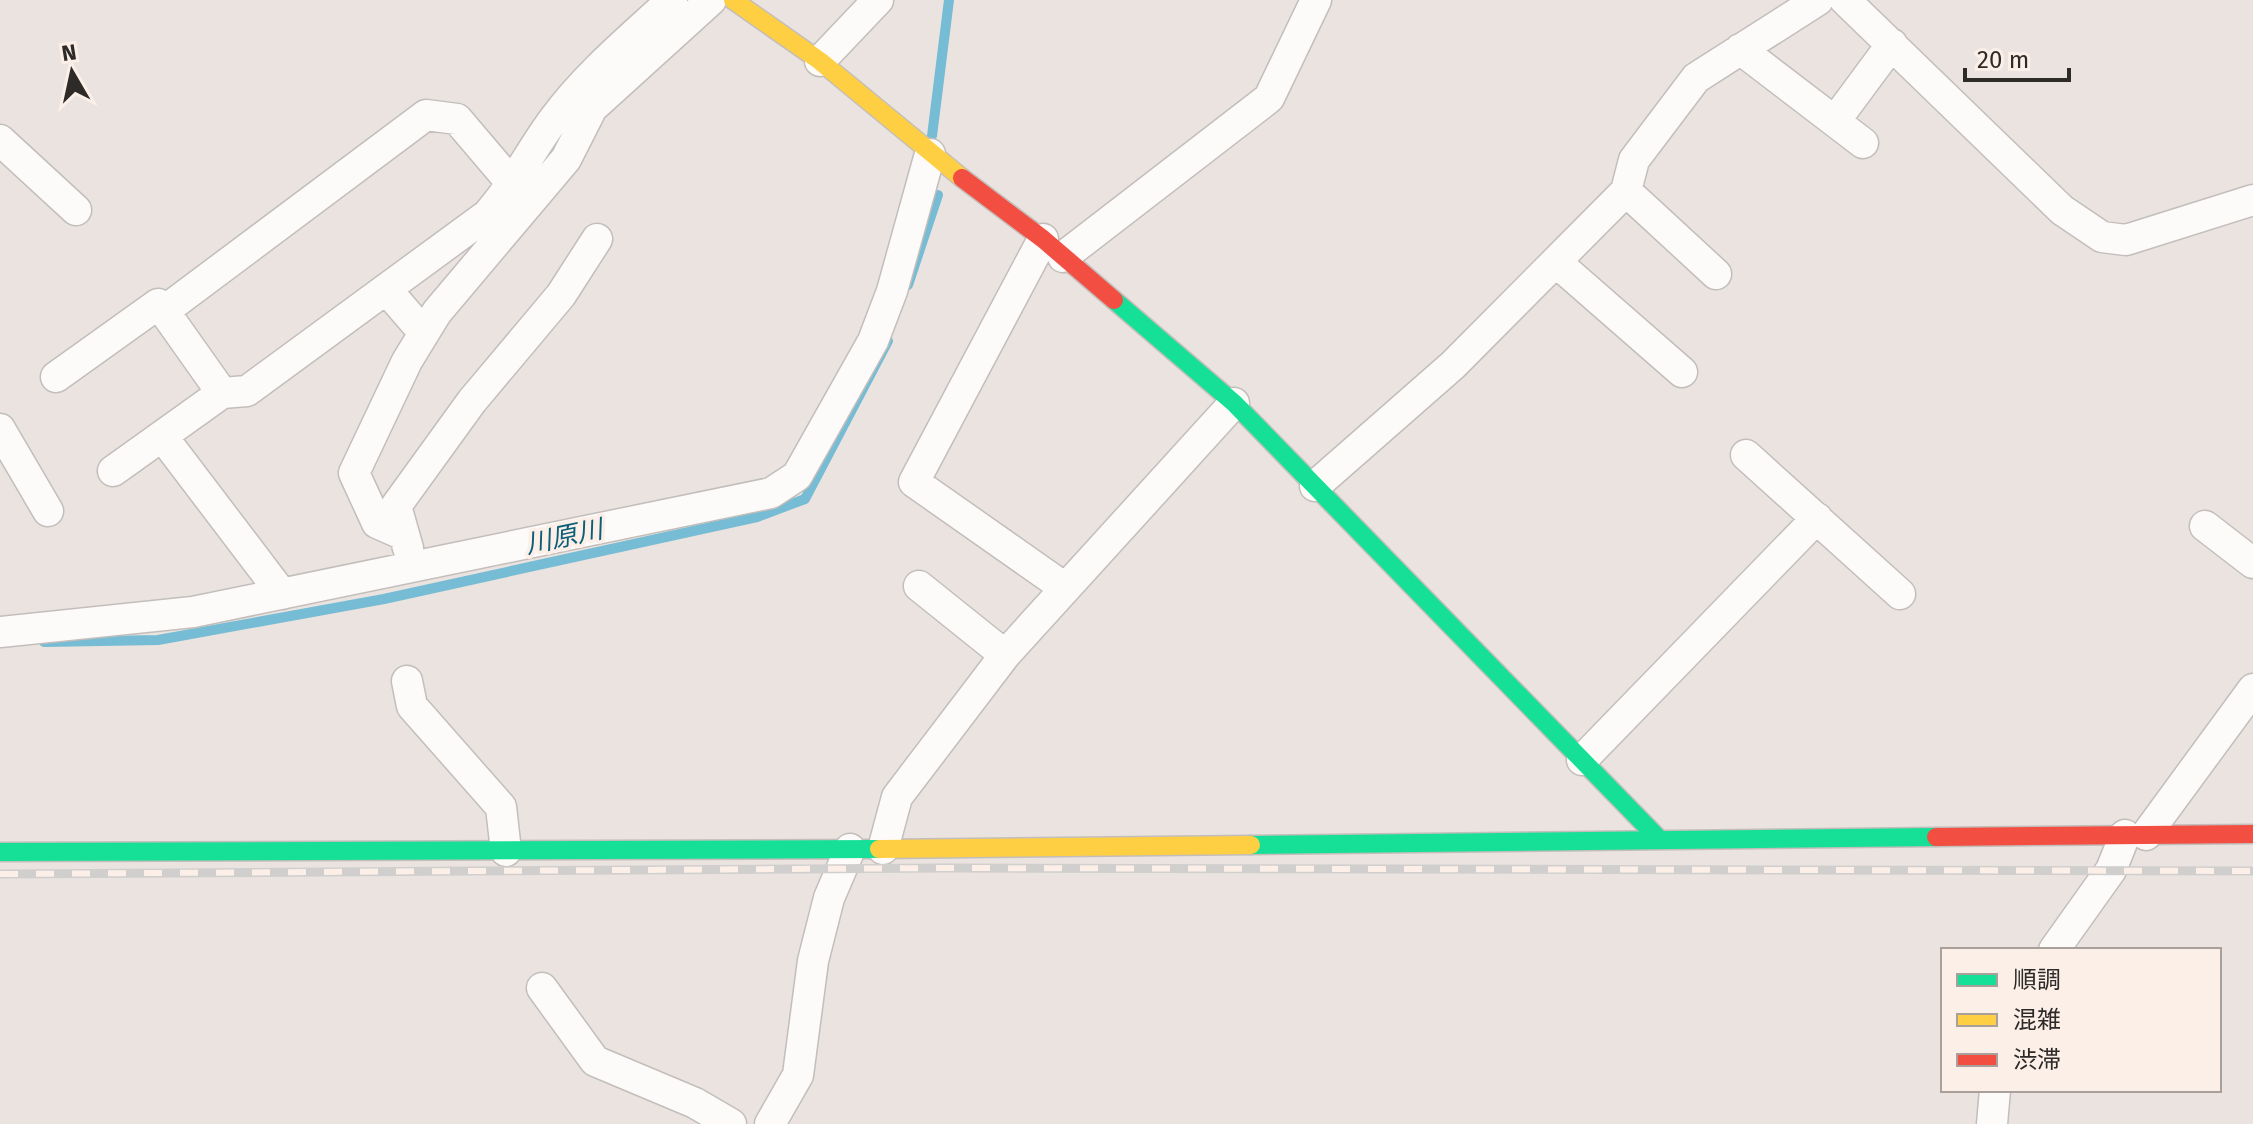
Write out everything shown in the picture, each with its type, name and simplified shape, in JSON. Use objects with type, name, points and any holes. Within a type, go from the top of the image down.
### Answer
[{"type":"street","points":[[113,471],[222,393],[247,391],[487,215],[514,186],[553,119],[588,78],[672,0]]},
{"type":"street","points":[[404,535],[377,523],[354,473],[407,361],[437,312],[566,159],[592,108],[711,0]]},
{"type":"street","points":[[820,61],[878,0]]},
{"type":"street","points":[[1065,588],[914,482],[1053,248],[1269,98],[1316,0]]},
{"type":"street","points":[[1315,486],[1453,365],[1626,191],[1634,160],[1696,78],[1818,0]]},
{"type":"street","points":[[1845,0],[2062,210],[2102,237],[2126,240],[2253,200]]},
{"type":"street","points":[[752,5],[930,154],[1053,248],[1234,403],[1660,840]]},
{"type":"street","points":[[1835,121],[1892,44]]},
{"type":"street","points":[[1740,49],[1863,143]]},
{"type":"street","points":[[164,311],[426,115],[457,119],[514,186]]},
{"type":"street","points":[[0,140],[76,210]]},
{"type":"street","points":[[0,632],[193,612],[414,569],[771,493],[797,476],[873,341],[892,291],[930,154]]},
{"type":"street","points":[[1626,191],[1716,274]]},
{"type":"street","points":[[414,569],[396,506],[472,401],[561,295],[597,239]]},
{"type":"street","points":[[1556,262],[1682,372]]},
{"type":"street","points":[[386,289],[424,333]]},
{"type":"street","points":[[56,377],[158,304],[222,393]]},
{"type":"street","points":[[883,849],[897,797],[1005,655],[1234,403]]},
{"type":"street","points":[[0,429],[9,466],[48,511]]},
{"type":"street","points":[[162,436],[282,594]]},
{"type":"street","points":[[1746,455],[1900,594]]},
{"type":"street","points":[[1582,760],[1817,518]]},
{"type":"street","points":[[2205,526],[2253,563]]},
{"type":"street","points":[[919,586],[1005,655]]},
{"type":"street","points":[[407,681],[412,706],[501,807],[506,851]]},
{"type":"street","points":[[2055,948],[2136,835],[2253,689]]},
{"type":"street","points":[[0,852],[883,849],[2253,834]]},
{"type":"street","points":[[770,1124],[798,1075],[813,961],[829,898],[850,849]]},
{"type":"street","points":[[542,988],[595,1061],[695,1103],[731,1124]]},
{"type":"street","points":[[1992,1124],[1995,1092]]},
{"type":"waterway","name":"川原川","points":[[932,136],[949,0]]},
{"type":"waterway","name":"川原川","points":[[908,285],[938,195]]},
{"type":"waterway","name":"川原川","points":[[44,642],[158,640],[384,599],[757,517],[805,499],[888,341]]},
{"type":"railway","points":[[0,874],[946,868],[2253,871]]},
{"type":"traffic: fast","points":[[1114,300],[1234,403],[1660,840]]},
{"type":"traffic: fast","points":[[1251,845],[1936,837]]},
{"type":"traffic: fast","points":[[0,852],[879,849]]},
{"type":"traffic: slow","points":[[733,0],[820,61],[962,178]]},
{"type":"traffic: slow","points":[[879,849],[1251,845]]},
{"type":"traffic: jam","points":[[962,178],[1043,239],[1114,300]]},
{"type":"traffic: jam","points":[[1936,837],[2253,834]]}]
